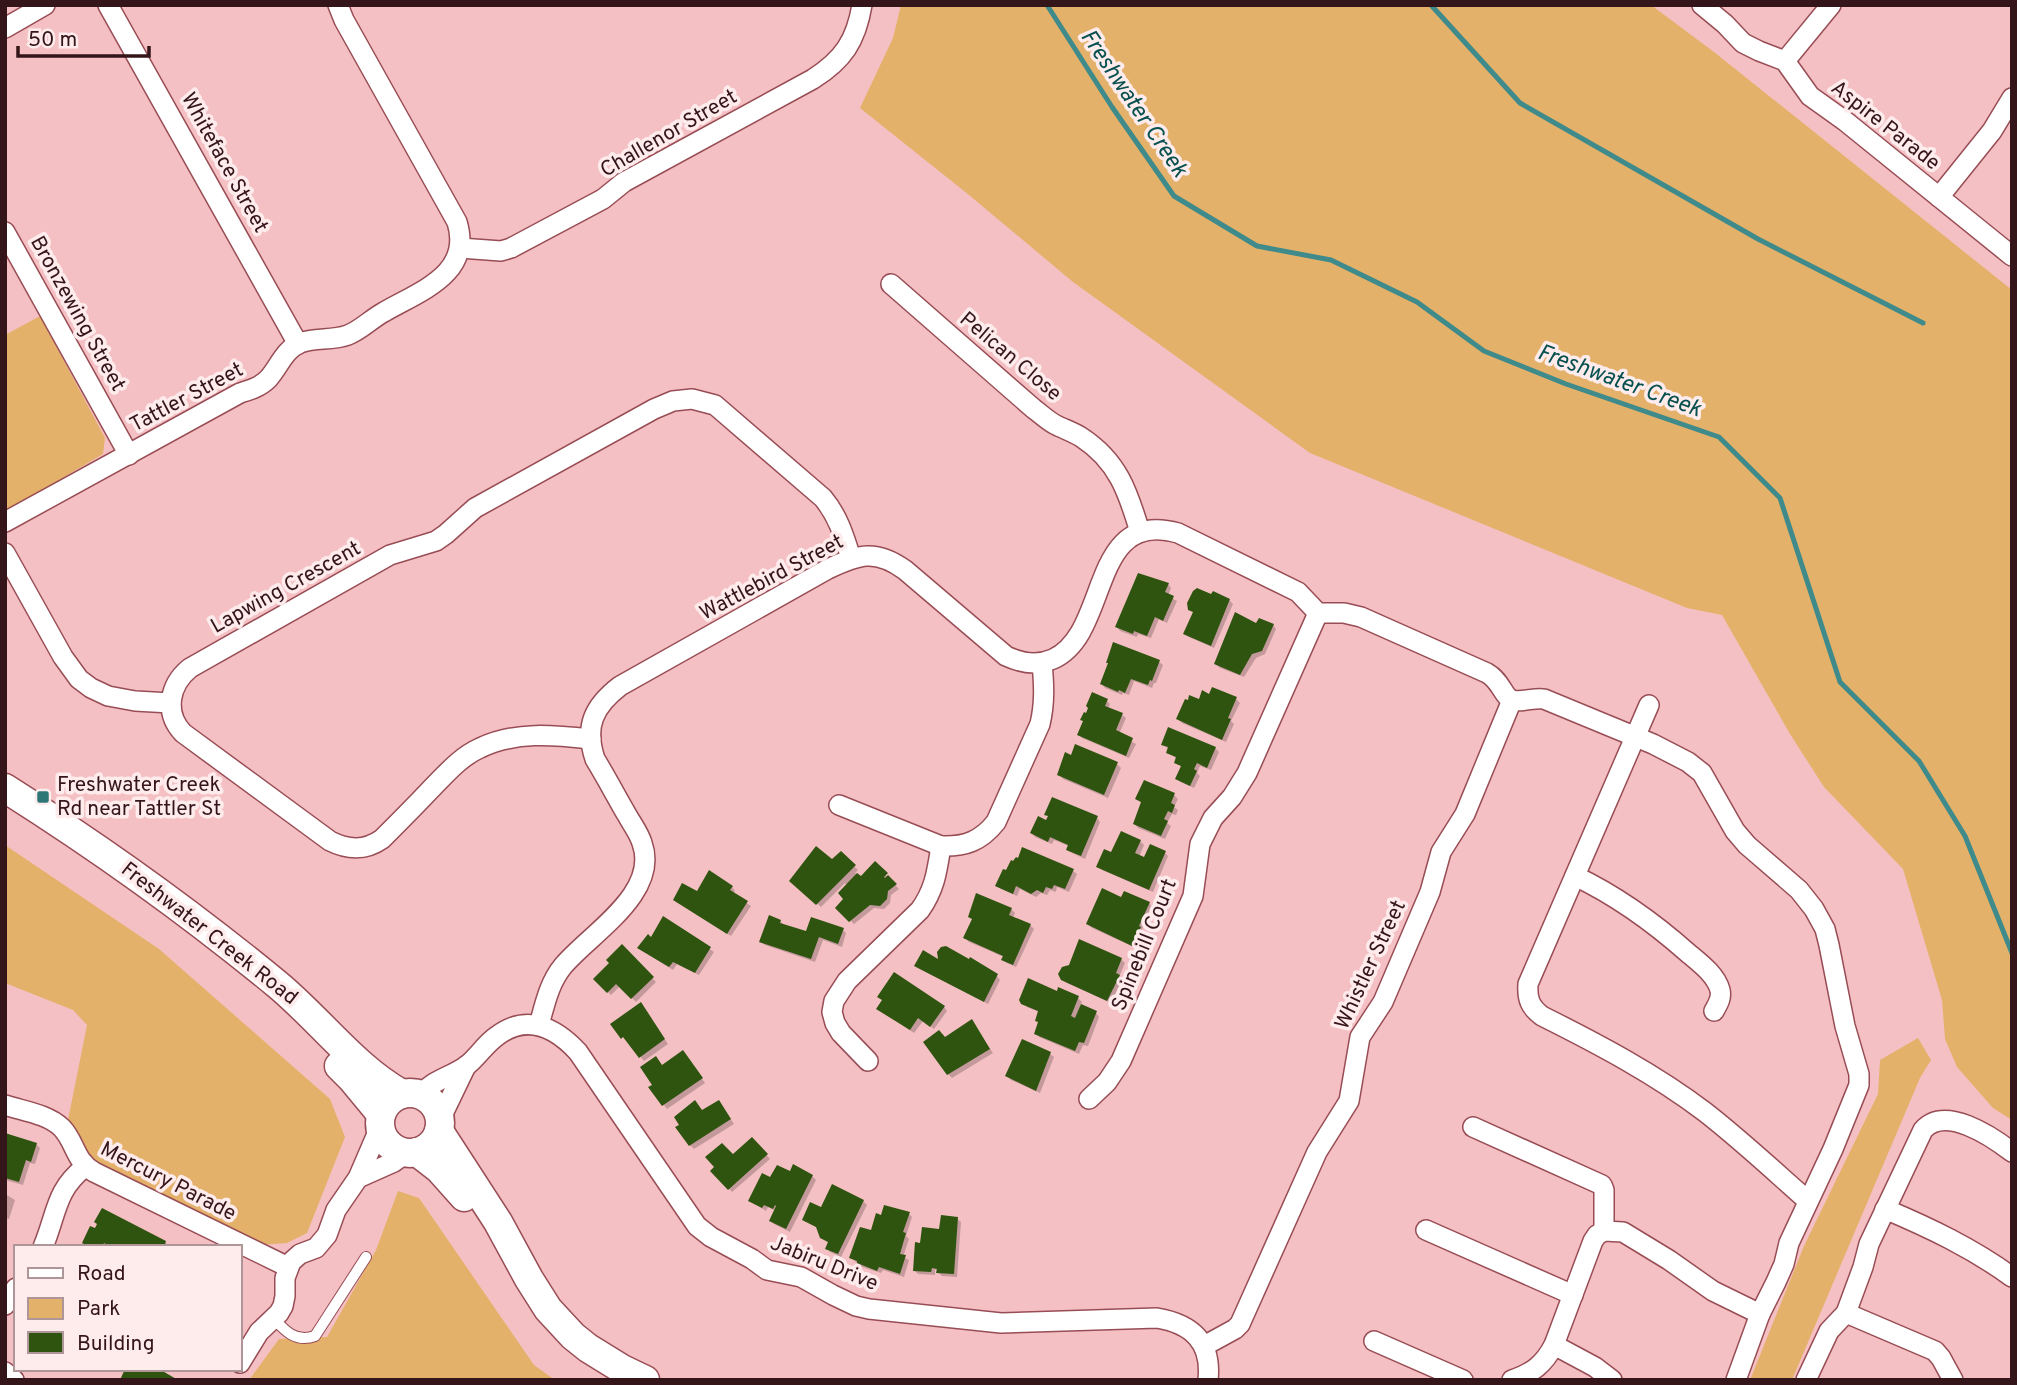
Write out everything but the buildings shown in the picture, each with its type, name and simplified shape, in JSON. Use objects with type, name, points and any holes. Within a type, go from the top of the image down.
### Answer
[{"type":"main road","name":"Freshwater Creek Road","points":[[5,788],[110,858],[235,950],[304,1008],[371,1073],[411,1094]]},
{"type":"main road","name":"Freshwater Creek Road","points":[[5,807],[181,930],[242,979],[352,1079],[380,1121]]},
{"type":"main road","points":[[614,1380],[575,1355],[544,1326],[520,1292],[488,1233],[467,1202],[439,1169],[411,1152],[397,1150],[389,1144],[383,1136],[380,1121],[385,1105],[393,1098],[411,1094],[433,1104],[440,1125],[548,1309],[588,1348],[645,1380]]},
{"type":"main road","points":[[411,1152],[431,1144],[440,1125]]},
{"type":"street","points":[[5,28],[45,5]]},
{"type":"street","name":"Whiteface Street","points":[[108,5],[298,344]]},
{"type":"street","points":[[298,344],[313,339],[345,336],[356,330],[445,276],[452,268],[460,248],[457,222],[338,5]]},
{"type":"street","name":"Challenor Street","points":[[460,248],[491,251],[511,248],[603,199],[624,182],[813,79],[842,56],[852,41],[862,5]]},
{"type":"street","points":[[1702,5],[1743,43],[1785,61],[1831,5]]},
{"type":"street","name":"Aspire Parade","points":[[1785,61],[1810,96],[1845,121],[2012,256]]},
{"type":"street","points":[[1939,197],[1992,131],[2012,98]]},
{"type":"street","name":"Bronzewing Street","points":[[5,232],[129,455]]},
{"type":"street","name":"Pelican Close","points":[[891,284],[1034,409],[1054,424],[1079,436],[1109,461],[1122,479],[1140,532]]},
{"type":"street","name":"Tattler Street","points":[[5,523],[240,393],[267,381],[287,353],[298,344]]},
{"type":"street","name":"Lapwing Crescent","points":[[171,703],[174,685],[190,668],[390,555],[436,541],[475,508],[673,401],[692,399],[715,405],[813,489],[832,508],[851,558]]},
{"type":"street","points":[[839,805],[941,846],[968,844],[989,831],[996,822],[1040,724],[1045,685],[1042,663],[1059,656],[1079,634],[1116,551],[1140,532],[1153,530],[1178,533],[1298,592],[1322,615],[1344,613],[1361,617],[1487,673],[1497,679],[1507,697],[1512,700],[1544,699],[1614,727],[1688,762],[1702,773],[1735,831],[1747,845],[1799,890],[1825,929],[1845,1026],[1859,1073],[1856,1095],[1789,1243],[1784,1264],[1760,1314],[1736,1380]]},
{"type":"street","points":[[5,553],[63,657],[79,679],[108,696],[171,703],[173,721],[183,733],[340,846],[357,849],[382,839],[457,763],[493,742],[536,735],[591,739],[595,759],[642,842],[646,860],[638,888],[563,967],[548,992],[539,1025],[510,1028],[496,1036],[466,1066],[411,1094]]},
{"type":"street","name":"Wattlebird Street","points":[[591,739],[597,708],[620,686],[851,558],[880,556],[895,563],[1006,656],[1023,663],[1042,663]]},
{"type":"street","name":"Spinebill Court","points":[[1089,1099],[1107,1082],[1121,1061],[1193,895],[1200,844],[1213,818],[1241,786],[1318,613]]},
{"type":"street","name":"Whistler Street","points":[[1204,1346],[1240,1324],[1317,1152],[1349,1101],[1360,1037],[1383,1002],[1430,891],[1441,852],[1465,814],[1512,700]]},
{"type":"street","points":[[1649,705],[1528,984],[1530,1002],[1534,1010],[1542,1016],[1601,1045],[1705,1112],[1808,1201]]},
{"type":"street","points":[[867,1061],[841,1034],[832,1012],[834,1001],[847,981],[930,897],[941,846]]},
{"type":"street","points":[[1575,876],[1621,901],[1663,931],[1705,968],[1721,992],[1714,1011]]},
{"type":"street","name":"Jabiru Drive","points":[[539,1025],[564,1037],[578,1052],[697,1226],[767,1270],[801,1277],[856,1306],[869,1309],[1001,1323],[1157,1318],[1170,1320],[1189,1329],[1204,1346]]},
{"type":"street","points":[[440,1125],[466,1066]]},
{"type":"street","name":"Mercury Parade","points":[[5,1105],[56,1123],[68,1136],[76,1155],[85,1167],[288,1267]]},
{"type":"street","points":[[242,1360],[260,1332],[283,1306],[288,1267],[294,1259],[316,1248],[324,1240],[336,1210],[358,1178],[380,1121]]},
{"type":"street","points":[[1806,1380],[1829,1331],[1846,1313],[1869,1244],[1917,1141],[1928,1124],[1950,1121],[1965,1125],[2012,1152]]},
{"type":"street","points":[[1473,1127],[1602,1185],[1605,1231]]},
{"type":"street","points":[[358,1178],[411,1152]]},
{"type":"street","points":[[44,1245],[65,1186],[85,1167]]},
{"type":"street","points":[[1885,1209],[1951,1238],[1985,1257],[2012,1277]]},
{"type":"street","points":[[1426,1230],[1573,1295]]},
{"type":"street","points":[[1512,1380],[1535,1370],[1546,1360],[1593,1241],[1605,1231],[1623,1232],[1670,1260],[1713,1291],[1760,1314]]},
{"type":"street","points":[[1846,1313],[1935,1351],[1953,1380]]},
{"type":"street","points":[[1374,1340],[1463,1380]]},
{"type":"street","points":[[1554,1345],[1595,1367],[1612,1380]]},
{"type":"street","points":[[1204,1346],[1209,1362],[1208,1380]]},
{"type":"street","points":[[5,1371],[14,1380]]},
{"type":"lane","points":[[273,1318],[288,1333],[307,1339],[315,1336],[366,1257]]},
{"type":"green space","points":[[901,5],[1651,5],[1714,52],[2012,290],[2012,1120],[1993,1108],[1957,1067],[1945,1039],[1942,1000],[1903,869],[1824,787],[1790,734],[1722,615],[1687,608],[1310,453],[1073,282],[860,108],[893,38]]},
{"type":"green space","points":[[40,316],[105,438],[103,454],[5,512],[5,335]]},
{"type":"green space","points":[[5,845],[159,949],[330,1099],[345,1137],[307,1233],[287,1243],[259,1245],[94,1161],[68,1120],[87,1025],[73,1010],[5,983]]},
{"type":"green space","points":[[1918,1038],[1931,1060],[1920,1078],[1792,1380],[1750,1380],[1804,1246],[1878,1094],[1880,1060]]},
{"type":"green space","points":[[398,1191],[419,1198],[534,1365],[555,1380],[249,1380],[279,1339],[327,1337],[376,1250]]},
{"type":"waterway","name":"Freshwater Creek","points":[[1047,5],[1112,107],[1174,196],[1257,246],[1331,260],[1417,302],[1484,351],[1566,384],[1719,437],[1780,498],[1840,682],[1919,761],[1965,836],[2012,953]]},
{"type":"waterway","name":"Freshwater Creek","points":[[1431,5],[1520,103],[1758,239],[1923,323]]},
{"type":"place","name":"Freshwater Creek Rd near Tattler St","points":[[43,797]]}]
